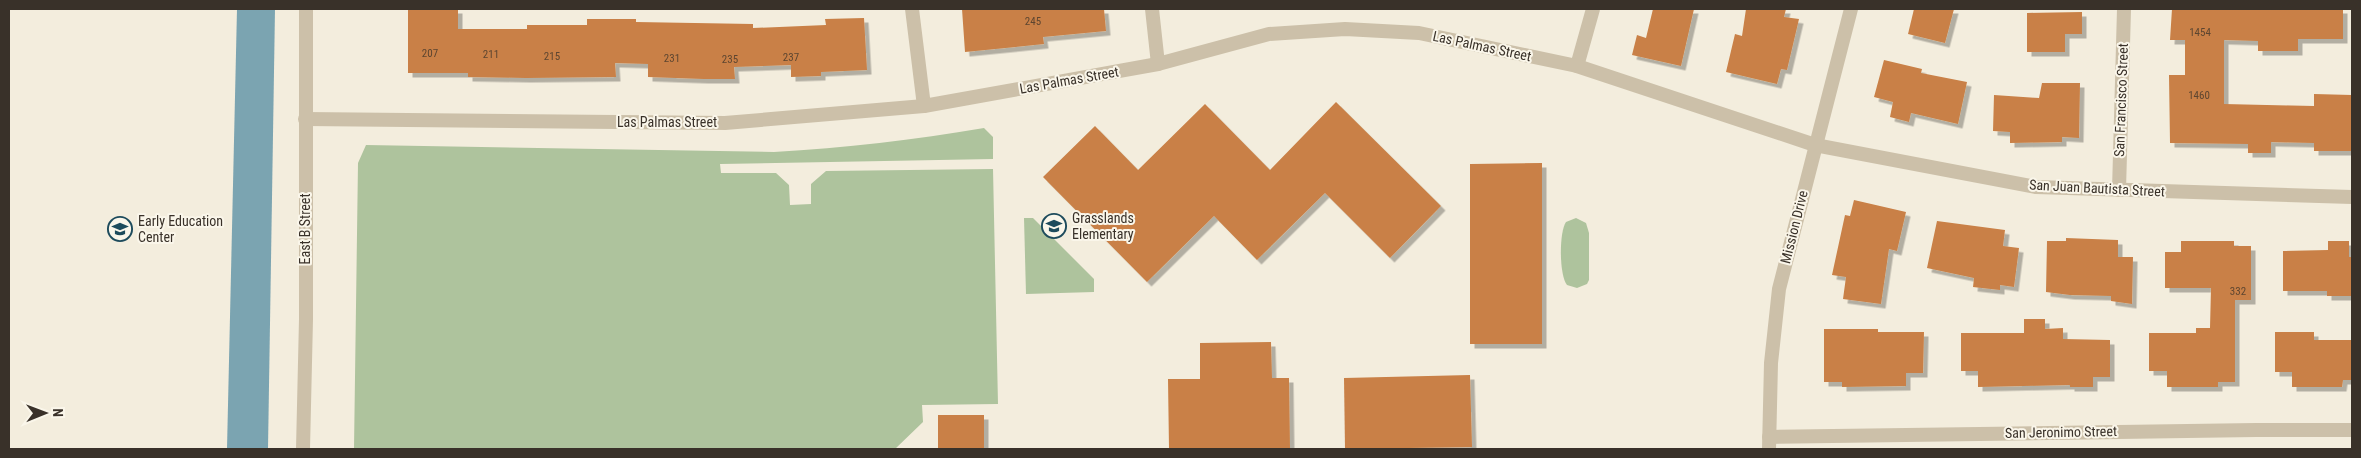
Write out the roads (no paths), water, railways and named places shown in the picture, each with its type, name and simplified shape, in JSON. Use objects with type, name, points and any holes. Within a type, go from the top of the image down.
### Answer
[{"type":"street","name":"East B Street","points":[[303,449],[306,318],[306,9]]},
{"type":"street","points":[[912,9],[924,106]]},
{"type":"street","points":[[1152,9],[1158,64]]},
{"type":"street","points":[[1577,66],[1593,9]]},
{"type":"street","name":"Mission Drive","points":[[1769,443],[1771,363],[1779,289],[1851,9]]},
{"type":"street","name":"San Francisco Street","points":[[2119,190],[2124,9]]},
{"type":"street","name":"Las Palmas Street","points":[[305,119],[725,123],[924,106],[1158,64],[1269,34],[1345,29],[1419,33],[1577,66],[1815,145]]},
{"type":"street","name":"San Juan Bautista Street","points":[[1815,145],[2036,187],[2352,197]]},
{"type":"street","name":"San Jeronimo Street","points":[[1769,443],[2256,430],[2352,430]]},
{"type":"water","points":[[237,9],[275,9],[268,449],[227,449]]},
{"type":"place","name":"Grasslands Elementary","points":[[1054,226]]},
{"type":"place","name":"Early Education Center","points":[[120,229]]}]
